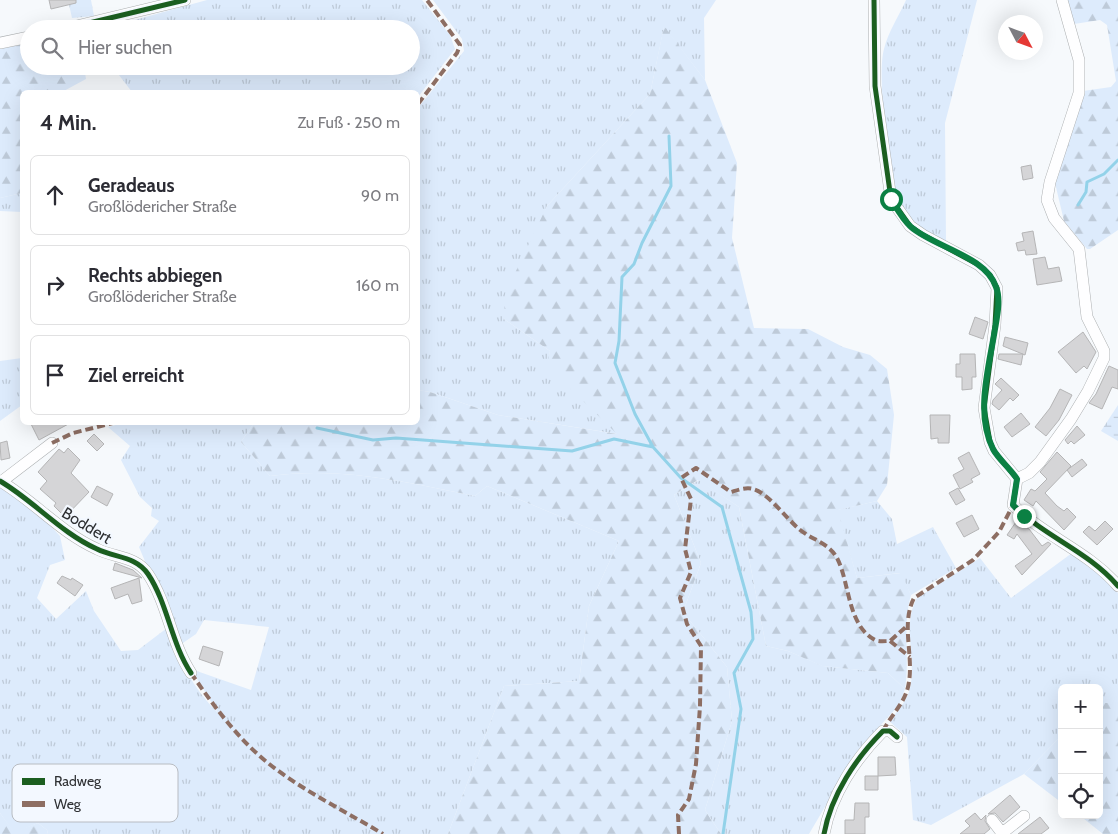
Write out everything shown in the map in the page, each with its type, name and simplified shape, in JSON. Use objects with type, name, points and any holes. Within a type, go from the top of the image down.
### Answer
[{"type":"street","points":[[102,20],[185,0]]},
{"type":"street","points":[[874,0],[875,86],[891,199],[910,226],[922,235],[979,265],[990,275],[997,288],[996,325],[984,408],[990,442],[994,451],[1017,479],[1013,505],[1024,516],[1086,555],[1118,586]]},
{"type":"street","points":[[1017,479],[1029,473],[1040,462],[1088,392],[1104,358],[1104,351],[1087,316],[1079,249],[1054,218],[1047,200],[1050,182],[1079,93],[1079,60],[1062,0]]},
{"type":"street","points":[[0,43],[20,38]]},
{"type":"street","name":"Boddert","points":[[52,443],[1,482],[22,494],[64,529],[94,547],[134,561],[142,567],[156,590],[178,650],[190,673]]},
{"type":"street","points":[[824,834],[827,818],[834,802],[862,752],[883,731],[890,732],[898,737]]},
{"type":"street","points":[[992,820],[1002,834],[1024,816]]},
{"type":"green space","points":[[68,0],[91,0],[94,16],[72,18]]},
{"type":"green space","points":[[207,0],[422,0],[450,35],[455,49],[420,94],[420,90],[130,90],[119,75],[420,75],[420,20],[135,20]]},
{"type":"green space","points":[[433,0],[716,0],[704,18],[705,80],[664,27],[650,94],[547,206],[504,319],[550,351],[548,366],[618,434],[498,415],[420,390],[420,106],[464,51],[462,39]]},
{"type":"green space","points":[[906,0],[977,0],[945,123],[946,242],[917,226],[903,211],[893,179],[889,156],[883,106],[882,63],[888,36]]},
{"type":"green space","points":[[1066,0],[1118,0],[1118,230],[1090,249],[1087,249],[1064,221],[1055,183],[1083,91],[1111,87],[1116,81],[1107,25],[1100,20],[1074,24]]},
{"type":"green space","points":[[664,26],[705,80],[737,163],[732,238],[754,328],[808,329],[843,347],[870,355],[887,369],[894,415],[887,485],[877,501],[838,510],[857,578],[901,573],[911,595],[906,630],[907,666],[905,689],[888,673],[822,666],[788,651],[766,646],[739,507],[698,480],[674,495],[701,563],[683,612],[727,667],[732,721],[705,810],[721,834],[448,834],[504,686],[579,681],[589,606],[619,541],[487,486],[475,496],[399,481],[348,474],[296,473],[270,476],[241,442],[253,425],[420,425],[420,390],[498,415],[617,434],[547,366],[550,351],[504,319],[505,294],[547,206],[650,94]]},
{"type":"green space","points":[[20,45],[20,75],[85,75],[86,79],[66,90],[20,90],[20,193],[0,198],[0,49]]},
{"type":"green space","points":[[20,193],[20,212],[0,211],[0,198]]},
{"type":"green space","points":[[20,358],[20,406],[0,421],[0,361]]},
{"type":"green space","points":[[1118,405],[1118,441],[1101,431]]},
{"type":"green space","points":[[116,425],[253,425],[241,442],[270,476],[296,473],[348,474],[399,481],[475,496],[487,486],[619,541],[589,606],[579,681],[504,686],[448,834],[48,834],[47,830],[38,823],[14,833],[0,813],[0,486],[31,505],[60,536],[65,560],[50,565],[37,598],[56,619],[86,591],[94,611],[121,651],[138,650],[167,628],[177,652],[194,683],[218,713],[191,669],[251,690],[269,627],[204,620],[196,634],[180,645],[139,547],[159,521],[151,516],[152,508],[140,497],[121,460],[130,446],[108,427]]},
{"type":"green space","points":[[699,480],[739,507],[766,646],[788,651],[823,666],[888,673],[905,689],[899,705],[859,749],[809,834],[721,834],[705,810],[732,721],[727,667],[683,612],[701,563],[674,495]]},
{"type":"green space","points":[[877,501],[892,519],[897,544],[933,527],[956,568],[911,595],[900,573],[857,578],[837,510]]},
{"type":"green space","points":[[1072,553],[1107,579],[1118,593],[1118,703],[1103,703],[1103,684],[1058,684],[1058,739],[1024,774],[931,825],[913,820],[907,737],[889,721],[903,704],[909,692],[912,669],[910,620],[912,609],[917,598],[980,558],[1011,598]]},
{"type":"green space","points":[[1103,703],[1118,703],[1118,834],[1103,834],[1084,819],[1103,819]]},
{"type":"green space","points":[[1058,739],[1058,800],[1024,774]]},
{"type":"green space","points":[[0,813],[14,832],[38,823],[47,830],[48,834],[0,834]]},
{"type":"building","points":[[49,0],[76,0],[76,3],[51,9]]},
{"type":"building","points":[[1031,165],[1033,178],[1023,180],[1021,167]]},
{"type":"building","points":[[1033,231],[1037,254],[1026,255],[1025,250],[1018,251],[1016,243],[1024,241],[1022,233]]},
{"type":"building","points":[[1045,257],[1048,269],[1059,267],[1062,281],[1037,285],[1033,259]]},
{"type":"building","points":[[975,317],[988,322],[983,339],[969,334]]},
{"type":"building","points":[[1083,332],[1096,352],[1087,369],[1084,366],[1076,373],[1058,352]]},
{"type":"building","points":[[1005,337],[1028,343],[1025,355],[1003,346]]},
{"type":"building","points":[[960,354],[975,354],[976,377],[972,377],[972,389],[962,390],[962,377],[956,377],[956,364],[960,364]]},
{"type":"building","points":[[999,354],[1023,354],[1021,365],[998,359]]},
{"type":"building","points":[[1109,366],[1118,370],[1118,389],[1112,387],[1102,409],[1089,403],[1096,394]]},
{"type":"building","points":[[1001,378],[1019,395],[1013,401],[1010,398],[999,410],[992,404],[993,400],[1002,390],[995,384]]},
{"type":"building","points":[[1060,389],[1072,395],[1059,420],[1046,436],[1035,427],[1050,408]]},
{"type":"building","points":[[1021,413],[1030,424],[1012,437],[1004,427]]},
{"type":"building","points":[[930,415],[950,415],[949,443],[938,443],[938,438],[931,439]]},
{"type":"building","points":[[32,425],[66,425],[39,440]]},
{"type":"building","points":[[1077,426],[1085,435],[1074,444],[1071,441],[1068,444],[1065,440]]},
{"type":"building","points":[[94,434],[104,444],[97,451],[87,441]]},
{"type":"building","points":[[7,441],[10,458],[1,460],[0,443]]},
{"type":"building","points":[[68,448],[80,460],[71,473],[89,492],[65,517],[54,506],[56,503],[40,489],[47,481],[38,472],[59,449],[64,453]]},
{"type":"building","points":[[969,452],[980,474],[971,479],[973,482],[960,489],[953,475],[964,469],[958,458]]},
{"type":"building","points":[[1057,452],[1071,466],[1045,493],[1057,506],[1064,511],[1067,508],[1076,517],[1064,530],[1036,501],[1033,506],[1024,500],[1031,489],[1035,491],[1047,479],[1040,472]]},
{"type":"building","points":[[1082,459],[1087,465],[1072,477],[1067,470]]},
{"type":"building","points":[[97,486],[113,494],[107,506],[91,497]]},
{"type":"building","points":[[958,488],[965,500],[956,505],[949,493]]},
{"type":"building","points":[[972,515],[979,529],[964,537],[956,523]]},
{"type":"building","points":[[1105,521],[1113,529],[1097,545],[1083,532],[1089,526],[1095,531]]},
{"type":"building","points":[[1016,522],[1029,529],[1042,546],[1048,542],[1051,544],[1022,575],[1015,566],[1032,554],[1017,534],[1014,539],[1007,535]]},
{"type":"building","points":[[115,563],[133,570],[142,578],[113,570]]},
{"type":"building","points":[[62,576],[71,580],[72,578],[83,585],[75,596],[57,583]]},
{"type":"building","points":[[139,578],[142,601],[132,604],[128,594],[115,599],[111,588]]},
{"type":"building","points":[[203,646],[223,652],[219,666],[199,659]]},
{"type":"building","points":[[878,757],[895,757],[896,775],[878,776]]},
{"type":"building","points":[[865,776],[878,776],[878,790],[865,790]]},
{"type":"building","points":[[1010,795],[1020,807],[1003,822],[995,813],[988,814]]},
{"type":"building","points":[[855,803],[869,803],[869,817],[865,817],[865,834],[845,834],[845,820],[854,820]]},
{"type":"building","points":[[975,813],[981,820],[986,815],[985,821],[990,829],[984,834],[960,834],[970,826],[965,821]]},
{"type":"building","points":[[1040,817],[1049,828],[1041,834],[1018,834]]},
{"type":"waterway","points":[[653,447],[635,414],[615,363],[619,341],[622,277],[634,264],[642,243],[671,186],[669,136]]},
{"type":"waterway","points":[[1078,205],[1086,192],[1087,182],[1104,174],[1118,160]]},
{"type":"waterway","points":[[317,428],[373,440],[396,438],[572,451],[614,439],[653,447],[681,478],[722,507],[751,612],[753,639],[734,673],[741,709],[723,834]]},
{"type":"marked path","points":[[420,101],[457,53],[460,45],[427,0]]},
{"type":"marked path","points":[[52,443],[73,433],[105,425]]},
{"type":"marked path","points":[[679,834],[678,815],[689,799],[696,764],[700,706],[701,646],[687,624],[680,598],[691,572],[685,549],[691,499],[681,478],[696,468],[731,492],[748,488],[759,491],[771,500],[799,529],[825,545],[834,553],[841,568],[854,614],[866,633],[877,641],[890,641],[908,625]]},
{"type":"marked path","points":[[883,731],[904,699],[908,687],[910,676],[908,619],[914,598],[973,560],[999,532],[1013,505]]},
{"type":"marked path","points":[[890,641],[910,657]]},
{"type":"marked path","points":[[191,673],[217,709],[257,754],[310,792],[383,834]]},
{"type":"cycle path","points":[[102,20],[185,0]]},
{"type":"cycle path","points":[[874,0],[875,86],[891,199],[910,226],[979,265],[990,275],[997,288],[995,325],[984,408],[990,442],[994,451],[1017,479],[1013,505],[1025,516],[1093,563],[1118,586]]},
{"type":"cycle path","points":[[0,481],[59,526],[84,542],[104,552],[138,564],[143,568],[155,586],[179,649],[191,673]]},
{"type":"cycle path","points":[[824,834],[832,805],[846,778],[863,753],[883,731],[890,731],[897,737]]},
{"type":"route","points":[[891,199],[901,216],[910,226],[922,235],[979,265],[990,275],[997,288],[996,325],[984,408],[990,442],[994,451],[1017,479],[1013,505],[1024,516]]}]
